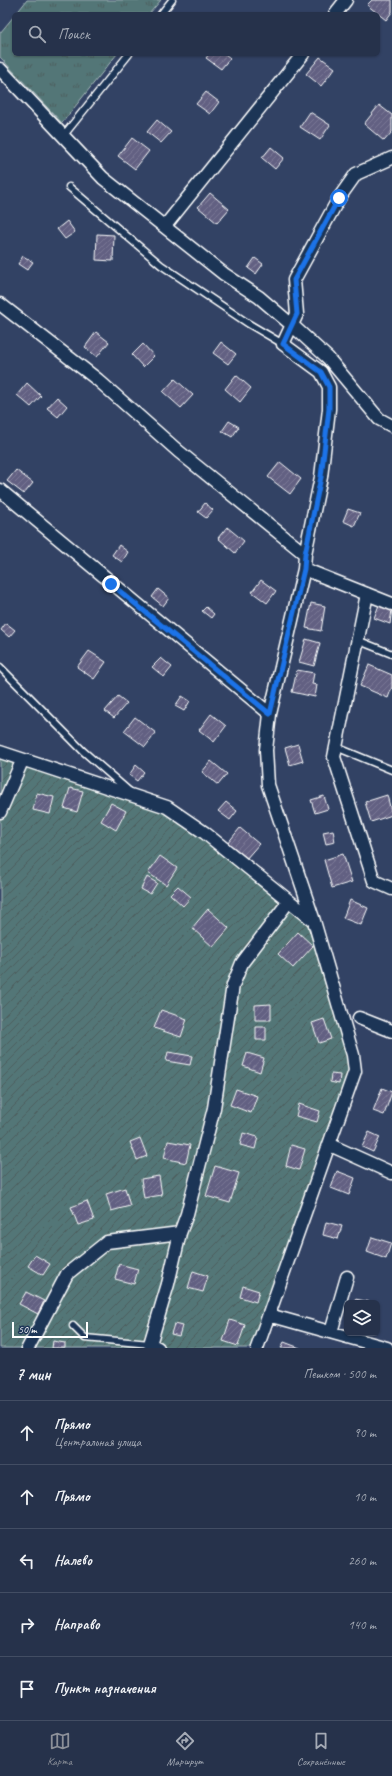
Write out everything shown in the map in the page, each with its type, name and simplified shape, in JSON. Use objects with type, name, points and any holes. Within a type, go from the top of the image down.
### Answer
[{"type":"street","points":[[337,12],[346,0]]},
{"type":"street","points":[[164,226],[300,56]]},
{"type":"street","points":[[0,68],[103,178],[224,274],[259,297],[293,326],[328,358],[379,419],[392,426]]},
{"type":"street","points":[[257,1348],[356,1071],[353,1055],[314,921],[268,785],[266,750],[270,714],[304,569],[305,554],[321,477],[329,409],[329,387],[321,372],[283,344],[293,326],[297,314],[294,280],[339,198],[356,174],[392,158]]},
{"type":"street","points":[[0,304],[98,380],[178,451],[305,554]]},
{"type":"street","points":[[0,490],[270,714]]},
{"type":"street","points":[[304,569],[392,604]]},
{"type":"street","points":[[367,594],[334,757],[374,881],[392,889]]},
{"type":"street","points":[[0,752],[22,761],[134,795],[167,807],[186,819],[314,921]]},
{"type":"street","points":[[0,812],[22,761]]},
{"type":"street","points":[[152,1347],[180,1233],[187,1214],[214,1108],[233,985],[242,963],[290,901]]},
{"type":"street","points":[[360,1018],[392,1031]]},
{"type":"street","points":[[330,1145],[392,1174]]},
{"type":"street","points":[[28,1348],[67,1274],[107,1242],[180,1233]]},
{"type":"street","points":[[331,1332],[347,1277]]},
{"type":"street","points":[[269,1315],[387,1348]]},
{"type":"lane","points":[[163,12],[172,0]]},
{"type":"lane","points":[[64,135],[127,56]]},
{"type":"lane","points":[[69,187],[162,265],[249,324],[283,344]]},
{"type":"lane","points":[[357,640],[392,654]]},
{"type":"lane","points":[[0,667],[83,751],[134,795]]},
{"type":"lane","points":[[336,747],[392,770]]},
{"type":"lane","points":[[73,1326],[85,1338],[152,1347]]},
{"type":"green space","points":[[27,0],[161,0],[151,12],[18,12]]},
{"type":"green space","points":[[12,18],[12,56],[115,56],[62,123],[0,57],[0,33]]},
{"type":"green space","points":[[0,746],[164,805],[306,919],[350,1067],[276,1285],[252,1348],[0,1348]]},
{"type":"building","points":[[372,0],[392,0],[392,12],[386,20],[380,15],[380,12],[376,12],[367,5]]},
{"type":"building","points":[[208,56],[228,56],[230,58],[221,69],[206,58]]},
{"type":"building","points":[[320,57],[335,68],[321,86],[306,74]]},
{"type":"building","points":[[206,92],[219,102],[210,114],[196,104]]},
{"type":"building","points":[[379,105],[392,115],[392,132],[384,141],[364,124]]},
{"type":"building","points":[[310,112],[330,125],[320,140],[300,127]]},
{"type":"building","points":[[157,120],[171,132],[161,143],[147,132]]},
{"type":"building","points":[[132,138],[149,151],[135,169],[118,156]]},
{"type":"building","points":[[271,147],[284,158],[275,169],[262,158]]},
{"type":"building","points":[[210,193],[229,209],[217,223],[198,207]]},
{"type":"building","points":[[67,221],[75,232],[65,239],[57,229]]},
{"type":"building","points":[[97,234],[114,235],[113,261],[96,260]]},
{"type":"building","points":[[23,256],[33,262],[27,270],[18,264]]},
{"type":"building","points":[[255,258],[263,264],[256,274],[248,268]]},
{"type":"building","points":[[96,332],[109,342],[97,357],[85,347]]},
{"type":"building","points":[[221,342],[236,354],[228,364],[213,353]]},
{"type":"building","points":[[143,344],[154,356],[143,367],[132,355]]},
{"type":"building","points":[[236,375],[251,388],[240,402],[225,389]]},
{"type":"building","points":[[175,379],[193,395],[181,408],[163,392]]},
{"type":"building","points":[[27,383],[41,396],[31,407],[17,395]]},
{"type":"building","points":[[57,397],[67,406],[58,417],[47,408]]},
{"type":"building","points":[[229,421],[239,427],[232,437],[222,431]]},
{"type":"building","points":[[280,462],[301,479],[290,494],[268,477]]},
{"type":"building","points":[[16,470],[33,483],[24,494],[7,481]]},
{"type":"building","points":[[205,503],[213,510],[206,518],[198,512]]},
{"type":"building","points":[[348,509],[360,513],[354,526],[343,521]]},
{"type":"building","points":[[227,527],[244,541],[235,553],[218,538]]},
{"type":"building","points":[[119,545],[128,552],[122,562],[112,555]]},
{"type":"building","points":[[261,580],[276,591],[267,603],[252,592]]},
{"type":"building","points":[[158,589],[169,598],[163,606],[152,597]]},
{"type":"building","points":[[311,603],[325,606],[321,631],[306,628]]},
{"type":"building","points":[[379,605],[392,609],[390,624],[374,618]]},
{"type":"building","points":[[206,607],[214,614],[211,618],[202,611]]},
{"type":"building","points":[[6,623],[15,630],[9,637],[1,630]]},
{"type":"building","points":[[306,639],[320,643],[314,666],[299,662]]},
{"type":"building","points":[[89,651],[106,662],[94,679],[77,667]]},
{"type":"building","points":[[161,658],[172,667],[164,677],[152,667]]},
{"type":"building","points":[[369,665],[392,675],[392,687],[388,698],[360,686]]},
{"type":"building","points":[[297,670],[314,673],[312,684],[317,685],[315,697],[292,692]]},
{"type":"building","points":[[118,696],[127,703],[114,718],[105,711]]},
{"type":"building","points":[[182,696],[190,701],[184,711],[175,706]]},
{"type":"building","points":[[211,714],[226,726],[214,742],[199,730]]},
{"type":"building","points":[[135,717],[156,733],[145,747],[124,731]]},
{"type":"building","points":[[298,744],[303,761],[290,765],[285,748]]},
{"type":"building","points":[[211,761],[227,774],[218,785],[202,772]]},
{"type":"building","points":[[136,765],[144,772],[137,781],[129,775]]},
{"type":"building","points":[[70,788],[83,791],[77,812],[64,808]]},
{"type":"building","points":[[37,793],[54,797],[50,814],[33,810]]},
{"type":"building","points":[[387,795],[392,815],[371,822],[365,802]]},
{"type":"building","points":[[324,796],[328,809],[315,813],[311,800]]},
{"type":"building","points":[[226,802],[237,811],[230,820],[218,811]]},
{"type":"building","points":[[111,803],[126,811],[116,830],[101,821]]},
{"type":"building","points":[[240,828],[259,844],[246,859],[227,844]]},
{"type":"building","points":[[333,830],[335,842],[326,844],[323,832]]},
{"type":"building","points":[[343,854],[352,882],[332,888],[324,860]]},
{"type":"building","points":[[160,856],[177,868],[166,885],[148,873]]},
{"type":"building","points":[[147,877],[157,883],[150,894],[141,889]]},
{"type":"building","points":[[178,886],[191,897],[183,906],[170,894]]},
{"type":"building","points":[[350,900],[368,908],[361,925],[343,918]]},
{"type":"building","points":[[208,909],[229,928],[213,947],[192,928]]},
{"type":"building","points":[[298,932],[313,946],[293,968],[278,954]]},
{"type":"building","points":[[271,1004],[271,1020],[255,1020],[255,1005]]},
{"type":"building","points":[[161,1010],[187,1019],[181,1037],[154,1028]]},
{"type":"building","points":[[324,1019],[331,1039],[319,1043],[312,1023]]},
{"type":"building","points":[[256,1027],[266,1027],[266,1040],[256,1040]]},
{"type":"building","points":[[168,1052],[192,1056],[190,1065],[166,1061]]},
{"type":"building","points":[[247,1053],[264,1058],[260,1072],[243,1066]]},
{"type":"building","points":[[331,1074],[340,1075],[339,1084],[330,1082]]},
{"type":"building","points":[[382,1088],[392,1092],[384,1115],[373,1111]]},
{"type":"building","points":[[236,1089],[257,1096],[251,1113],[230,1105]]},
{"type":"building","points":[[299,1104],[320,1111],[317,1122],[296,1116]]},
{"type":"building","points":[[369,1132],[380,1137],[373,1152],[362,1147]]},
{"type":"building","points":[[243,1133],[258,1137],[255,1149],[240,1145]]},
{"type":"building","points":[[140,1138],[147,1156],[137,1160],[130,1142]]},
{"type":"building","points":[[168,1141],[190,1145],[186,1163],[164,1158]]},
{"type":"building","points":[[291,1145],[305,1149],[299,1170],[286,1166]]},
{"type":"building","points":[[215,1166],[239,1173],[230,1203],[206,1196]]},
{"type":"building","points":[[337,1171],[355,1178],[349,1195],[331,1188]]},
{"type":"building","points":[[159,1176],[162,1195],[144,1198],[141,1179]]},
{"type":"building","points":[[125,1188],[130,1206],[111,1211],[106,1194]]},
{"type":"building","points":[[87,1201],[94,1220],[78,1225],[71,1207]]},
{"type":"building","points":[[326,1222],[342,1226],[338,1239],[323,1235]]},
{"type":"building","points":[[372,1237],[391,1243],[386,1259],[367,1252]]},
{"type":"building","points":[[35,1255],[50,1264],[43,1275],[28,1266]]},
{"type":"building","points":[[119,1264],[138,1269],[134,1284],[115,1279]]},
{"type":"building","points":[[193,1271],[208,1276],[203,1292],[188,1288]]},
{"type":"building","points":[[243,1286],[259,1291],[256,1302],[240,1297]]},
{"type":"building","points":[[26,1292],[44,1301],[38,1314],[19,1304]]},
{"type":"building","points":[[230,1320],[245,1325],[238,1346],[223,1341]]},
{"type":"building","points":[[174,1324],[182,1326],[179,1336],[171,1334]]},
{"type":"building","points":[[53,1341],[65,1343],[65,1348],[52,1348]]},
{"type":"building","points":[[284,1342],[300,1348],[281,1348]]},
{"type":"route","points":[[111,584],[270,714],[304,569],[305,554],[321,477],[329,409],[329,387],[321,372],[283,344],[293,326],[297,314],[294,280],[339,198]]}]
